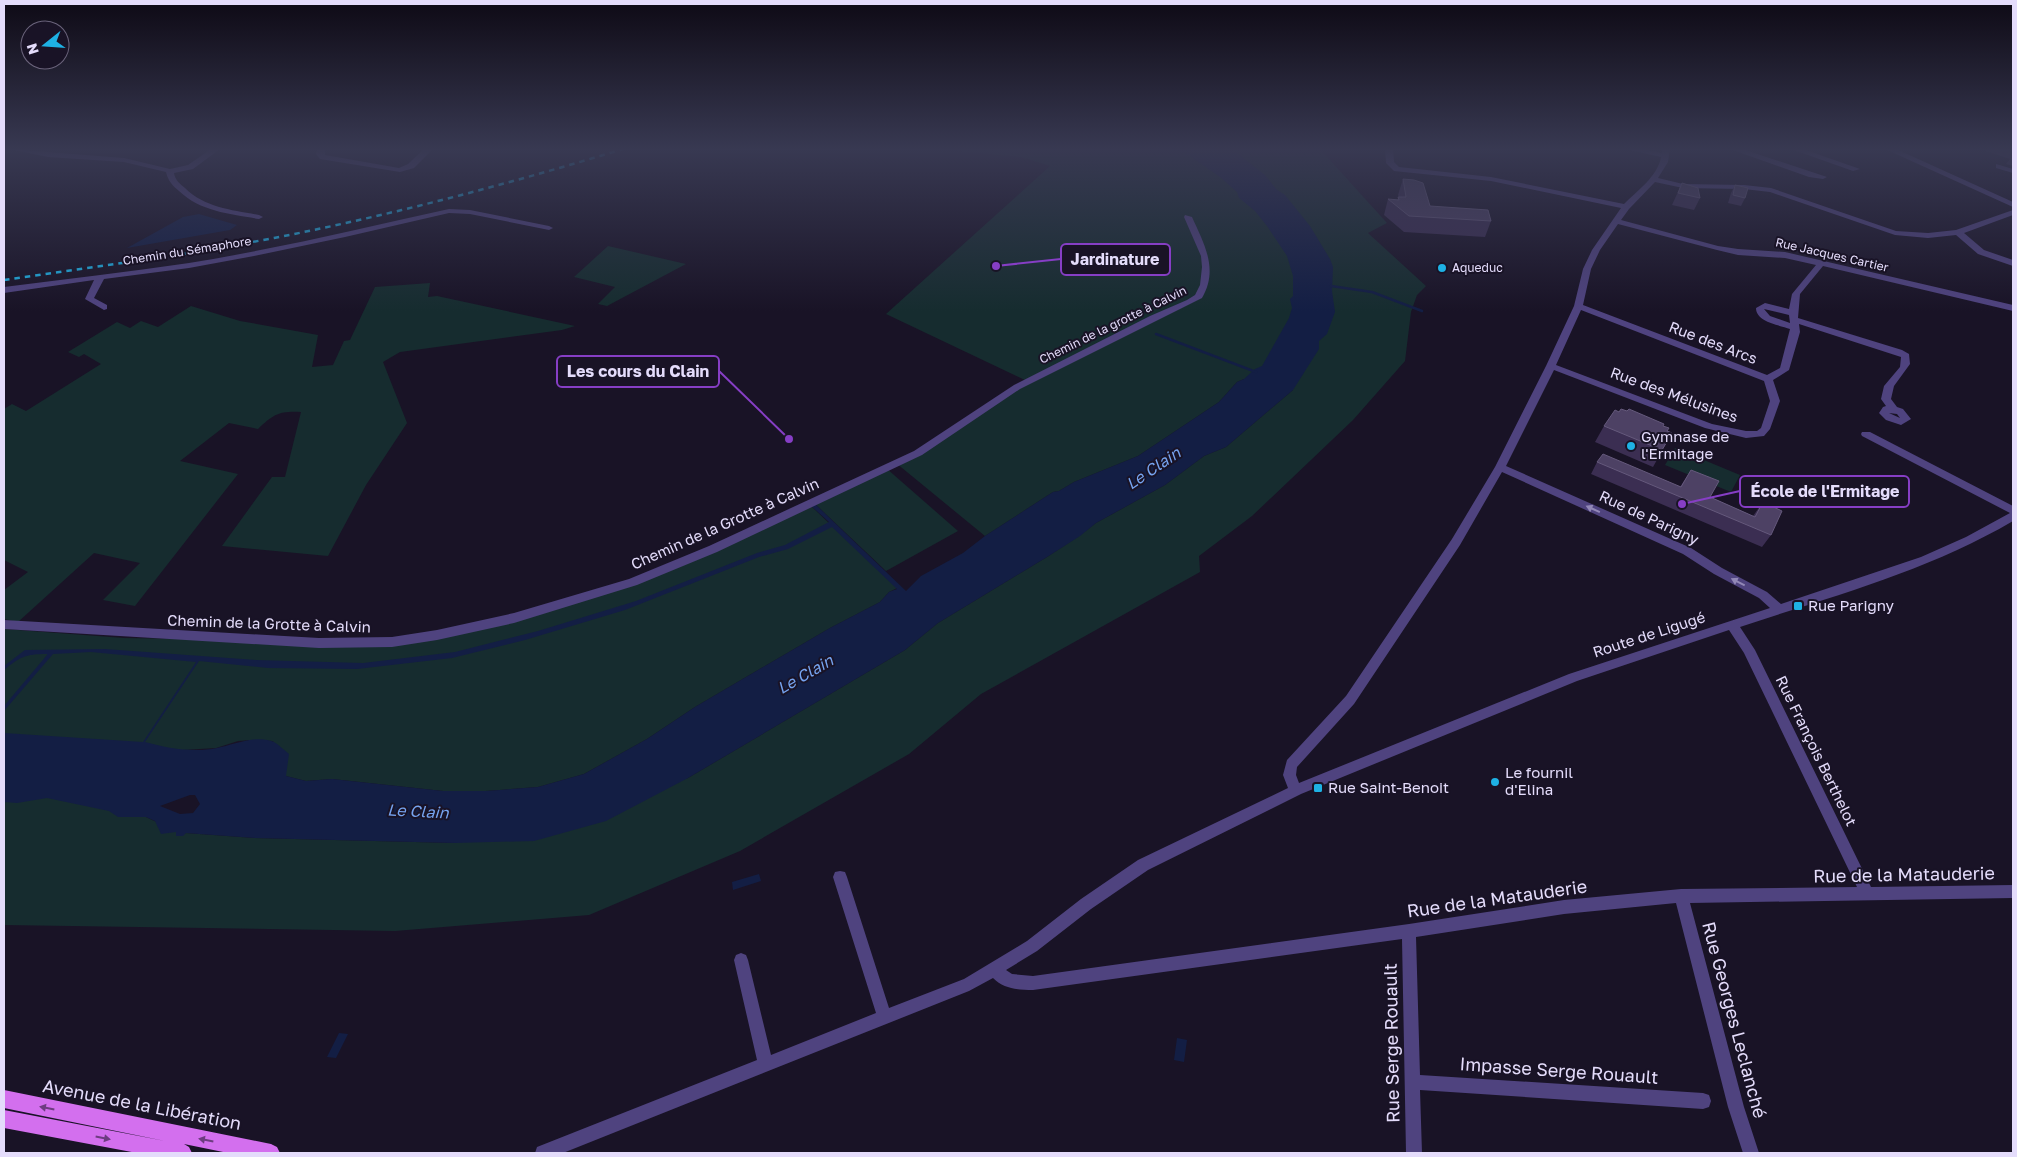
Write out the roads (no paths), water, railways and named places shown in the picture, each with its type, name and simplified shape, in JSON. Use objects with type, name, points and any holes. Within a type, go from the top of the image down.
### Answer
[{"type":"main road","name":"Avenue de la Libération","points":[[4,1099],[271,1153]]},
{"type":"main road","points":[[4,1119],[183,1153]]},
{"type":"street","points":[[197,203],[224,212],[259,217]]},
{"type":"street","points":[[1607,203],[1626,207]]},
{"type":"street","points":[[1296,790],[1289,778],[1292,764],[1350,700],[1456,542],[1500,467],[1551,366],[1578,306],[1587,269],[1596,250],[1630,203]]},
{"type":"street","points":[[1808,203],[1895,233],[1931,236],[1959,233],[1978,228],[2013,212]]},
{"type":"street","name":"Chemin du Sémaphore","points":[[4,290],[100,278],[294,246],[449,211],[470,212],[548,228]]},
{"type":"street","name":"Chemin de la grotte à Calvin","points":[[1017,387],[1199,296],[1206,277],[1205,256],[1188,217]]},
{"type":"street","name":"Rue Jacques Cartier","points":[[1616,221],[1716,248],[1738,252],[1777,254],[2013,308]]},
{"type":"street","points":[[1959,233],[1981,252],[2013,263]]},
{"type":"street","name":"Rue des Arcs","points":[[1578,306],[1768,379],[1784,370],[1793,339],[1793,320],[1797,292],[1822,264]]},
{"type":"street","points":[[100,278],[89,299],[104,307]]},
{"type":"street","points":[[1793,320],[1899,352],[1906,356],[1907,361],[1902,372],[1888,388],[1886,399],[1893,409]]},
{"type":"street","name":"Rue des Mélusines","points":[[1551,366],[1611,387],[1710,426],[1744,435],[1760,434],[1766,427],[1775,401],[1768,379]]},
{"type":"street","name":"Chemin de la Grotte à Calvin","points":[[4,625],[319,644],[392,642],[437,635],[514,618],[633,582],[713,549],[918,453],[1017,387]]},
{"type":"street","points":[[1866,434],[2013,510]]},
{"type":"street","name":"Rue de Parigny","points":[[1500,467],[1687,551],[1718,571],[1763,595],[1778,608]]},
{"type":"street","name":"Route de Ligugé","points":[[551,1151],[970,984],[1032,946],[1086,904],[1143,865],[1296,790],[1573,677],[1778,608],[1894,572],[1940,555],[2013,516]]},
{"type":"street","name":"Rue François Berthelot","points":[[1732,625],[1749,650],[1868,893]]},
{"type":"street","points":[[840,877],[885,1018]]},
{"type":"street","name":"Rue de la Matauderie","points":[[996,969],[1004,979],[1012,982],[1032,983],[1409,931],[1564,907],[1681,896],[2013,892]]},
{"type":"street","name":"Rue Georges Leclanché","points":[[1681,896],[1736,1107],[1751,1153]]},
{"type":"street","name":"Rue Serge Rouault","points":[[1409,931],[1414,1153]]},
{"type":"street","points":[[741,960],[766,1065]]},
{"type":"street","name":"Impasse Serge Rouault","points":[[1412,1082],[1703,1100]]},
{"type":"water","name":"Le Clain","points":[[1245,203],[1291,203],[1310,226],[1333,267],[1332,291],[1335,312],[1327,334],[1319,341],[1319,349],[1293,390],[1226,447],[1204,456],[1165,485],[1096,523],[1080,536],[1047,557],[938,623],[905,650],[688,778],[606,821],[534,841],[455,843],[255,838],[186,833],[183,836],[176,836],[176,832],[161,834],[155,821],[146,817],[118,817],[109,811],[47,798],[17,803],[4,802],[4,733],[143,742],[196,662],[91,652],[53,654],[4,711],[4,706],[47,655],[23,657],[4,670],[4,666],[25,650],[105,649],[256,660],[363,663],[455,652],[538,631],[636,601],[757,553],[785,545],[829,522],[810,505],[814,503],[906,591],[921,576],[963,553],[985,536],[1053,492],[1138,456],[1219,402],[1237,382],[1262,366],[1289,318],[1292,308],[1290,299],[1293,296],[1293,276],[1287,256],[1255,211]],"holes":[[[832,527],[897,589],[889,592],[880,602],[830,628],[695,707],[647,739],[584,774],[538,787],[486,791],[443,791],[332,779],[306,781],[286,776],[289,754],[276,743],[268,740],[246,741],[199,750],[171,748],[145,742],[199,661],[268,668],[357,669],[452,658],[525,640],[625,610],[759,557],[788,549]],[[195,795],[200,804],[193,813],[180,814],[160,806]]]},
{"type":"water","points":[[199,214],[237,225],[230,230],[127,248],[183,217]]},
{"type":"water","points":[[759,874],[761,881],[733,890],[732,882]]},
{"type":"water","points":[[339,1033],[348,1034],[336,1058],[327,1057]]},
{"type":"water","points":[[1177,1038],[1187,1040],[1184,1062],[1174,1060]]},
{"type":"waterway","points":[[1331,286],[1372,292],[1422,311]]},
{"type":"waterway","points":[[1156,334],[1256,372]]},
{"type":"railway","points":[[4,280],[274,238],[429,203]]},
{"type":"place","name":"Jardinature","points":[[996,266]]},
{"type":"place","name":"Aqueduc","points":[[1442,268]]},
{"type":"place","name":"Les cours du Clain","points":[[789,439]]},
{"type":"place","name":"Gymnase de l'Ermitage","points":[[1631,446]]},
{"type":"place","name":"École de l'Ermitage","points":[[1682,504]]},
{"type":"place","name":"Rue Parigny","points":[[1798,606]]},
{"type":"place","name":"Le fournil d'Elina","points":[[1495,782]]},
{"type":"place","name":"Rue Saint-Benoit","points":[[1318,788]]}]
